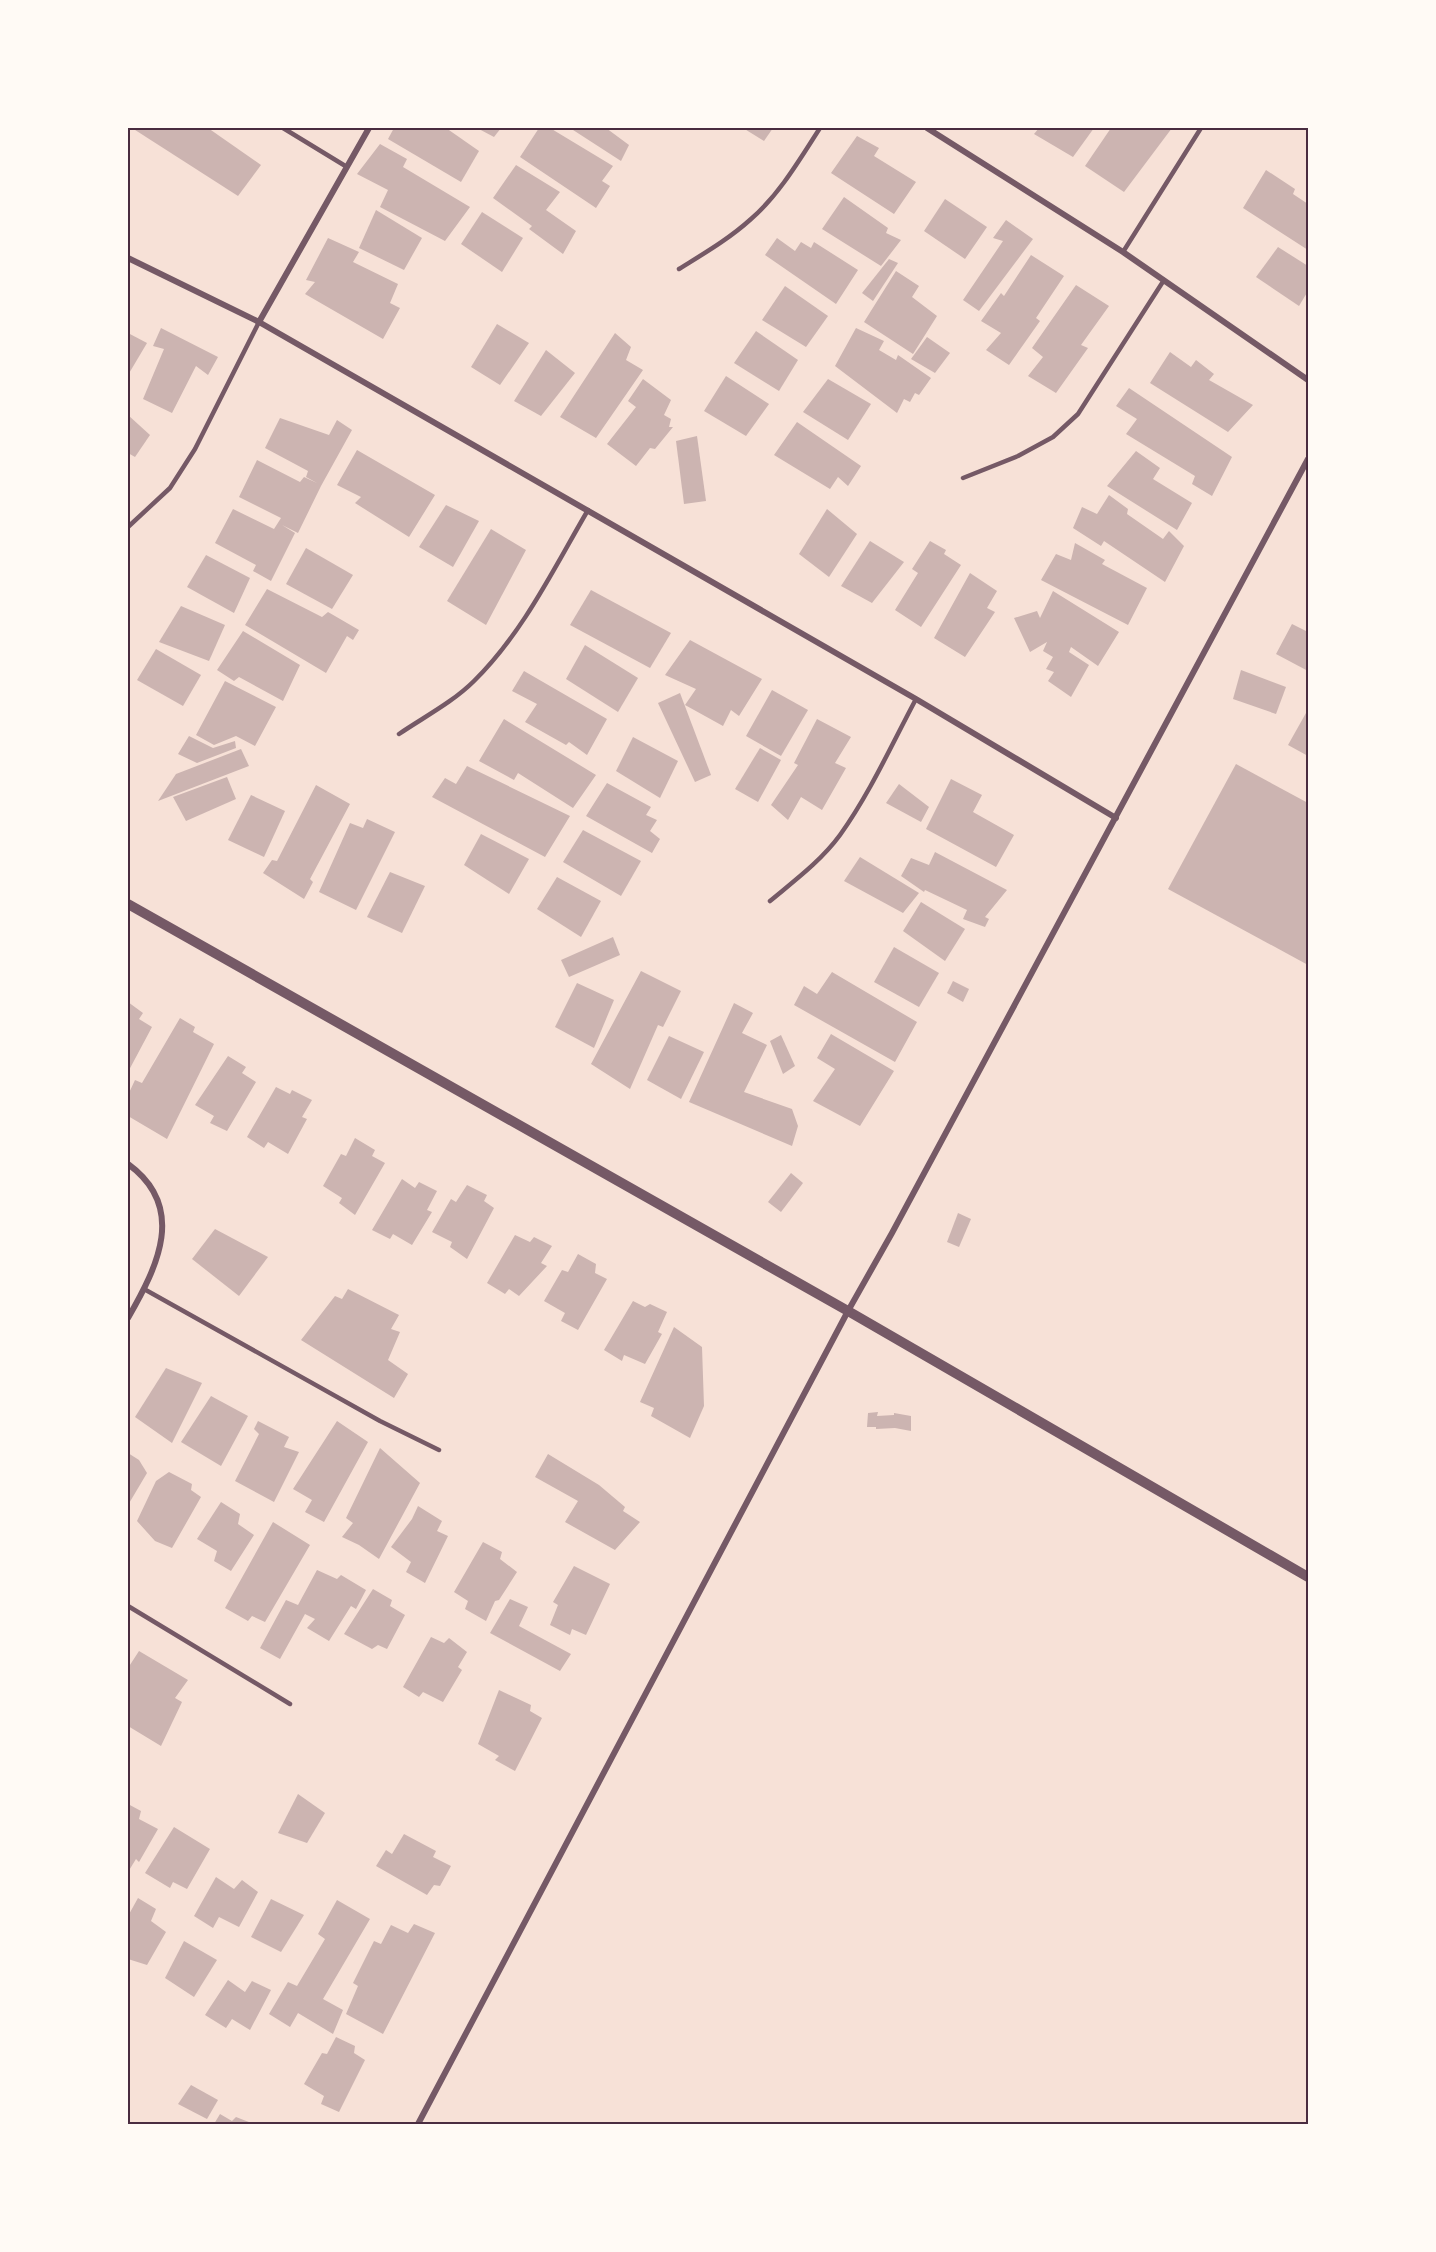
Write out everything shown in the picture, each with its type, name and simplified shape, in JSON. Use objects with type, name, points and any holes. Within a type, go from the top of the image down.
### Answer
[{"type":"street","points":[[259,322],[369,128]]},
{"type":"street","points":[[927,128],[1123,252],[1308,380]]},
{"type":"street","points":[[128,258],[259,322],[916,699],[1116,818]]},
{"type":"street","points":[[418,2124],[848,1311],[1308,459]]},
{"type":"street","points":[[128,904],[848,1311],[1308,1576]]},
{"type":"street","points":[[128,1164],[140,1173],[154,1193],[164,1218],[159,1251],[144,1290],[128,1318]]},
{"type":"lane","points":[[283,128],[347,167]]},
{"type":"lane","points":[[679,269],[752,219],[780,186],[820,128]]},
{"type":"lane","points":[[1123,252],[1201,128]]},
{"type":"lane","points":[[963,478],[1018,456],[1053,437],[1078,414],[1164,280]]},
{"type":"lane","points":[[128,527],[170,488],[189,459],[259,322]]},
{"type":"lane","points":[[399,734],[473,682],[506,644],[533,606],[588,510]]},
{"type":"lane","points":[[770,901],[808,870],[839,836],[860,803],[916,699]]},
{"type":"lane","points":[[144,1290],[380,1421],[439,1450]]},
{"type":"lane","points":[[128,1606],[290,1704]]},
{"type":"building","points":[[132,128],[208,128],[261,165],[238,196]]},
{"type":"building","points":[[394,128],[446,128],[479,151],[461,182],[388,139]]},
{"type":"building","points":[[477,128],[501,128],[494,137]]},
{"type":"building","points":[[539,128],[550,128],[613,166],[602,181],[610,186],[596,208],[520,157]]},
{"type":"building","points":[[570,128],[606,128],[629,145],[621,161]]},
{"type":"building","points":[[743,128],[773,128],[764,141]]},
{"type":"building","points":[[1039,128],[1094,128],[1073,157],[1034,134]]},
{"type":"building","points":[[1111,128],[1172,128],[1124,192],[1085,166]]},
{"type":"building","points":[[857,136],[879,148],[874,156],[916,182],[894,214],[831,173]]},
{"type":"building","points":[[380,144],[407,159],[403,167],[470,207],[445,241],[380,207],[388,190],[357,174]]},
{"type":"building","points":[[516,165],[560,192],[546,210],[576,231],[563,254],[529,229],[532,226],[493,198]]},
{"type":"building","points":[[1266,170],[1295,189],[1293,194],[1308,204],[1308,250],[1243,208]]},
{"type":"building","points":[[844,197],[888,228],[886,233],[901,240],[881,266],[822,229]]},
{"type":"building","points":[[945,199],[987,227],[965,259],[924,231]]},
{"type":"building","points":[[376,210],[422,238],[404,270],[359,248]]},
{"type":"building","points":[[482,212],[523,238],[502,272],[461,244]]},
{"type":"building","points":[[1006,220],[1033,239],[979,311],[963,300],[1003,241],[993,238]]},
{"type":"building","points":[[328,238],[359,252],[353,262],[398,284],[390,303],[400,308],[383,339],[305,294],[315,282],[306,280]]},
{"type":"building","points":[[777,238],[795,251],[801,242],[811,248],[814,242],[858,270],[836,304],[765,255]]},
{"type":"building","points":[[1278,247],[1308,266],[1308,291],[1299,306],[1256,277]]},
{"type":"building","points":[[1031,255],[1064,276],[1036,318],[1040,321],[1009,365],[986,350],[1001,333],[981,321],[1001,293],[1004,296]]},
{"type":"building","points":[[889,259],[898,263],[873,301],[862,293]]},
{"type":"building","points":[[896,271],[919,286],[912,297],[937,316],[913,354],[864,322]]},
{"type":"building","points":[[1076,285],[1109,306],[1081,345],[1088,348],[1056,393],[1028,376],[1043,357],[1032,348]]},
{"type":"building","points":[[785,286],[828,316],[806,347],[762,320]]},
{"type":"building","points":[[497,324],[529,343],[500,385],[471,367]]},
{"type":"building","points":[[161,328],[218,357],[208,375],[196,366],[172,413],[143,399],[164,349],[153,346]]},
{"type":"building","points":[[856,328],[884,341],[879,350],[896,360],[898,355],[931,378],[919,395],[915,393],[910,402],[904,399],[897,413],[835,366]]},
{"type":"building","points":[[756,331],[798,360],[779,391],[734,363]]},
{"type":"building","points":[[128,333],[147,343],[128,375]]},
{"type":"building","points":[[615,333],[631,347],[626,360],[643,370],[596,438],[560,417]]},
{"type":"building","points":[[927,337],[950,353],[935,373],[911,359]]},
{"type":"building","points":[[546,350],[575,373],[541,416],[514,401]]},
{"type":"building","points":[[1170,352],[1191,367],[1196,360],[1214,374],[1209,380],[1253,405],[1228,432],[1150,383]]},
{"type":"building","points":[[726,376],[769,404],[746,436],[704,411]]},
{"type":"building","points":[[643,379],[671,400],[664,415],[671,419],[669,427],[673,427],[655,449],[650,448],[636,466],[607,444],[636,407],[628,401]]},
{"type":"building","points":[[828,379],[871,404],[848,440],[803,412]]},
{"type":"building","points":[[1129,388],[1232,457],[1212,496],[1192,484],[1195,476],[1126,434],[1137,419],[1116,406]]},
{"type":"building","points":[[128,415],[150,435],[135,457],[128,453]]},
{"type":"building","points":[[280,418],[329,435],[337,420],[352,430],[298,533],[282,525],[295,533],[271,581],[253,571],[256,565],[215,543],[233,509],[274,529],[281,518],[239,497],[257,460],[300,482],[304,477],[317,483],[306,477],[308,471],[265,448]]},
{"type":"building","points":[[797,422],[861,466],[848,486],[838,477],[830,489],[774,455]]},
{"type":"building","points":[[697,436],[706,501],[684,504],[676,441]]},
{"type":"building","points":[[357,450],[435,495],[409,537],[355,503],[361,497],[337,485]]},
{"type":"building","points":[[1136,451],[1160,468],[1153,479],[1192,503],[1177,530],[1107,486]]},
{"type":"building","points":[[1109,495],[1128,509],[1127,514],[1163,539],[1169,531],[1184,546],[1165,582],[1104,541],[1101,546],[1073,528],[1082,507],[1097,514]]},
{"type":"building","points":[[446,505],[479,521],[453,567],[419,547]]},
{"type":"building","points":[[827,509],[857,534],[829,577],[799,554]]},
{"type":"building","points":[[491,529],[526,550],[486,625],[447,601]]},
{"type":"building","points":[[870,541],[904,562],[872,603],[841,586]]},
{"type":"building","points":[[930,541],[946,550],[944,554],[961,565],[921,627],[895,610],[918,573],[912,569]]},
{"type":"building","points":[[1075,543],[1105,560],[1102,564],[1147,588],[1128,625],[1041,580],[1056,554],[1071,560]]},
{"type":"building","points":[[306,548],[353,575],[332,609],[286,584]]},
{"type":"building","points":[[206,555],[250,578],[234,613],[187,587]]},
{"type":"building","points":[[970,573],[997,591],[987,608],[995,612],[965,657],[934,638]]},
{"type":"building","points":[[267,589],[322,617],[328,612],[359,630],[353,640],[347,636],[326,673],[245,625]]},
{"type":"building","points":[[591,590],[671,633],[650,668],[570,625]]},
{"type":"building","points":[[1053,591],[1119,632],[1098,666],[1071,647],[1069,652],[1089,665],[1071,697],[1048,681],[1054,672],[1046,669],[1053,657],[1043,651],[1047,642],[1030,652],[1014,618],[1037,611],[1040,618]]},
{"type":"building","points":[[181,606],[225,625],[209,661],[159,642]]},
{"type":"building","points":[[1292,624],[1308,632],[1308,671],[1276,654]]},
{"type":"building","points":[[243,631],[300,665],[283,701],[239,677],[234,681],[217,670]]},
{"type":"building","points":[[690,640],[762,679],[739,716],[731,710],[723,726],[685,705],[696,689],[665,675]]},
{"type":"building","points":[[585,645],[638,678],[618,712],[566,679]]},
{"type":"building","points":[[156,649],[201,675],[183,706],[137,680]]},
{"type":"building","points":[[1241,670],[1286,687],[1276,714],[1233,699]]},
{"type":"building","points":[[524,671],[607,719],[587,755],[569,742],[566,745],[525,722],[537,704],[512,691]]},
{"type":"building","points":[[225,681],[276,707],[255,746],[236,736],[214,745],[196,735]]},
{"type":"building","points":[[772,690],[808,710],[781,756],[746,736]]},
{"type":"building","points":[[680,693],[711,775],[695,782],[658,703]]},
{"type":"building","points":[[1306,713],[1308,715],[1308,756],[1288,745]]},
{"type":"building","points":[[504,719],[596,775],[573,808],[518,773],[514,780],[479,761]]},
{"type":"building","points":[[817,719],[851,737],[835,763],[846,768],[822,810],[801,797],[788,820],[771,805],[798,765],[794,763]]},
{"type":"building","points":[[189,736],[213,748],[235,741],[236,748],[197,763],[178,754]]},
{"type":"building","points":[[633,737],[678,761],[660,798],[616,771]]},
{"type":"building","points":[[760,748],[781,760],[758,802],[735,789]]},
{"type":"building","points":[[241,749],[249,766],[158,801],[176,774]]},
{"type":"building","points":[[1236,764],[1308,803],[1308,965],[1168,889]]},
{"type":"building","points":[[467,766],[570,816],[545,857],[432,797],[445,778],[456,784]]},
{"type":"building","points":[[227,777],[236,799],[186,821],[173,797]]},
{"type":"building","points":[[951,779],[982,795],[973,812],[1014,835],[996,867],[926,829]]},
{"type":"building","points":[[607,783],[651,807],[646,815],[657,820],[650,831],[660,839],[652,853],[586,816]]},
{"type":"building","points":[[899,784],[929,807],[921,822],[886,803]]},
{"type":"building","points":[[316,785],[350,804],[310,879],[313,882],[304,899],[263,873],[272,860],[277,861]]},
{"type":"building","points":[[251,795],[285,811],[264,857],[228,840]]},
{"type":"building","points":[[367,819],[395,832],[356,910],[319,892],[350,823],[363,828]]},
{"type":"building","points":[[583,830],[641,861],[621,896],[563,862]]},
{"type":"building","points":[[481,834],[529,859],[509,894],[464,865]]},
{"type":"building","points":[[935,852],[1007,890],[985,917],[989,919],[985,927],[963,919],[967,910],[925,890],[924,892],[901,876],[911,858],[929,865]]},
{"type":"building","points":[[860,857],[919,893],[903,913],[844,881]]},
{"type":"building","points":[[390,872],[425,886],[402,933],[367,917]]},
{"type":"building","points":[[557,877],[601,901],[581,937],[537,909]]},
{"type":"building","points":[[921,902],[965,929],[945,961],[903,931]]},
{"type":"building","points":[[613,937],[620,955],[569,977],[561,960]]},
{"type":"building","points":[[894,947],[939,973],[919,1007],[874,982]]},
{"type":"building","points":[[641,971],[681,991],[663,1027],[658,1025],[630,1089],[591,1064]]},
{"type":"building","points":[[832,972],[917,1022],[895,1062],[794,1005],[804,986],[817,994]]},
{"type":"building","points":[[953,981],[969,989],[963,1002],[947,993]]},
{"type":"building","points":[[577,983],[614,1000],[594,1048],[555,1027]]},
{"type":"building","points":[[128,1002],[143,1013],[139,1019],[152,1027],[128,1072]]},
{"type":"building","points":[[734,1003],[753,1013],[742,1033],[767,1045],[744,1092],[792,1109],[798,1126],[792,1146],[689,1102]]},
{"type":"building","points":[[180,1018],[195,1027],[193,1032],[214,1044],[167,1139],[128,1116],[128,1095],[135,1080],[142,1083]]},
{"type":"building","points":[[831,1034],[894,1071],[860,1126],[813,1101],[835,1069],[817,1058]]},
{"type":"building","points":[[781,1035],[795,1066],[783,1074],[770,1041]]},
{"type":"building","points":[[669,1036],[704,1052],[681,1099],[647,1080]]},
{"type":"building","points":[[228,1056],[246,1067],[242,1073],[256,1082],[227,1131],[210,1123],[214,1116],[195,1105]]},
{"type":"building","points":[[276,1087],[290,1094],[292,1090],[312,1100],[302,1117],[307,1119],[288,1154],[268,1142],[264,1148],[247,1137]]},
{"type":"building","points":[[355,1138],[375,1150],[372,1156],[385,1163],[355,1215],[339,1203],[342,1198],[323,1186],[341,1154],[346,1156]]},
{"type":"building","points":[[791,1173],[803,1183],[781,1212],[768,1202]]},
{"type":"building","points":[[402,1179],[415,1188],[419,1182],[437,1191],[427,1210],[432,1212],[412,1245],[393,1234],[390,1239],[372,1230]]},
{"type":"building","points":[[467,1185],[487,1195],[484,1201],[494,1208],[467,1259],[450,1247],[452,1242],[432,1232],[451,1199],[456,1202]]},
{"type":"building","points":[[958,1213],[971,1219],[959,1247],[947,1242]]},
{"type":"building","points":[[215,1229],[268,1257],[239,1296],[192,1259]]},
{"type":"building","points":[[515,1235],[530,1242],[534,1237],[552,1246],[541,1263],[547,1266],[519,1296],[509,1289],[505,1294],[487,1283]]},
{"type":"building","points":[[578,1254],[596,1264],[595,1273],[607,1279],[578,1330],[561,1321],[565,1313],[544,1301],[562,1270],[568,1272]]},
{"type":"building","points":[[348,1289],[399,1315],[391,1329],[400,1332],[388,1360],[408,1374],[394,1398],[301,1340],[335,1296],[342,1299]]},
{"type":"building","points":[[633,1301],[645,1307],[650,1304],[667,1312],[658,1332],[662,1334],[645,1364],[624,1355],[622,1361],[604,1350]]},
{"type":"building","points":[[674,1327],[702,1347],[704,1406],[690,1438],[651,1416],[654,1408],[640,1402]]},
{"type":"building","points":[[166,1368],[202,1383],[172,1443],[135,1417]]},
{"type":"building","points":[[211,1396],[248,1416],[221,1466],[181,1442]]},
{"type":"building","points":[[878,1412],[877,1416],[894,1415],[894,1413],[911,1416],[911,1431],[867,1427],[868,1413]]},
{"type":"building","points":[[258,1421],[289,1437],[284,1447],[299,1452],[274,1502],[235,1481],[259,1434],[254,1429]]},
{"type":"building","points":[[337,1421],[368,1442],[324,1522],[305,1512],[312,1500],[293,1489]]},
{"type":"building","points":[[380,1448],[420,1483],[379,1559],[359,1545],[342,1537],[353,1523],[346,1518]]},
{"type":"building","points":[[128,1453],[139,1460],[147,1473],[128,1505]]},
{"type":"building","points":[[548,1454],[599,1485],[625,1507],[623,1511],[640,1522],[615,1550],[565,1522],[578,1501],[535,1477]]},
{"type":"building","points":[[169,1472],[192,1484],[191,1490],[201,1497],[172,1548],[155,1541],[137,1521],[156,1481]]},
{"type":"building","points":[[221,1502],[240,1514],[238,1524],[254,1535],[231,1571],[214,1561],[217,1551],[197,1539]]},
{"type":"building","points":[[418,1506],[442,1521],[437,1531],[448,1536],[425,1583],[406,1572],[411,1562],[391,1547],[412,1519]]},
{"type":"building","points":[[273,1522],[310,1545],[265,1622],[252,1616],[248,1621],[225,1608]]},
{"type":"building","points":[[483,1542],[502,1552],[500,1559],[517,1572],[499,1600],[495,1601],[486,1621],[465,1609],[468,1601],[454,1592]]},
{"type":"building","points":[[574,1566],[610,1584],[586,1635],[572,1629],[570,1635],[550,1625],[558,1605],[553,1602]]},
{"type":"building","points":[[317,1570],[337,1579],[341,1575],[366,1590],[356,1609],[351,1606],[329,1641],[307,1628],[315,1619],[305,1614],[280,1659],[260,1648],[286,1600],[298,1605]]},
{"type":"building","points":[[373,1589],[392,1600],[390,1606],[405,1615],[387,1649],[378,1645],[372,1649],[344,1634]]},
{"type":"building","points":[[510,1599],[528,1607],[519,1626],[571,1654],[560,1671],[490,1633]]},
{"type":"building","points":[[431,1637],[444,1643],[449,1638],[467,1652],[458,1667],[462,1670],[443,1702],[423,1692],[419,1697],[403,1687]]},
{"type":"building","points":[[139,1651],[188,1680],[175,1698],[182,1702],[161,1746],[128,1726],[128,1668]]},
{"type":"building","points":[[499,1690],[531,1705],[530,1711],[542,1718],[515,1771],[495,1760],[499,1756],[478,1744]]},
{"type":"building","points":[[298,1794],[325,1813],[307,1843],[278,1833]]},
{"type":"building","points":[[128,1804],[141,1811],[139,1819],[158,1829],[139,1862],[136,1859],[128,1872]]},
{"type":"building","points":[[174,1827],[210,1849],[187,1889],[173,1882],[170,1888],[145,1873]]},
{"type":"building","points":[[404,1834],[436,1851],[433,1857],[451,1866],[440,1886],[434,1885],[427,1895],[376,1866],[386,1850],[392,1854]]},
{"type":"building","points":[[216,1877],[234,1889],[242,1880],[258,1892],[239,1927],[219,1917],[213,1928],[194,1916]]},
{"type":"building","points":[[138,1898],[156,1909],[151,1921],[166,1932],[147,1965],[128,1959],[128,1916]]},
{"type":"building","points":[[271,1899],[304,1915],[281,1952],[251,1937]]},
{"type":"building","points":[[337,1900],[370,1919],[323,1999],[343,2010],[333,2034],[298,2013],[290,2027],[269,2014],[288,1982],[297,1986],[325,1939],[318,1934]]},
{"type":"building","points":[[414,1924],[435,1933],[383,2034],[346,2014],[358,1986],[353,1983],[374,1941],[381,1944],[391,1925],[408,1933]]},
{"type":"building","points":[[184,1941],[217,1960],[194,1997],[165,1978]]},
{"type":"building","points":[[228,1980],[245,1992],[252,1981],[271,1990],[250,2030],[232,2019],[226,2028],[205,2015]]},
{"type":"building","points":[[336,2037],[355,2046],[354,2053],[365,2060],[339,2112],[321,2104],[324,2096],[304,2084],[322,2053],[327,2054]]},
{"type":"building","points":[[191,2085],[218,2100],[207,2119],[178,2104]]},
{"type":"building","points":[[220,2114],[232,2121],[236,2117],[254,2124],[214,2124]]}]
